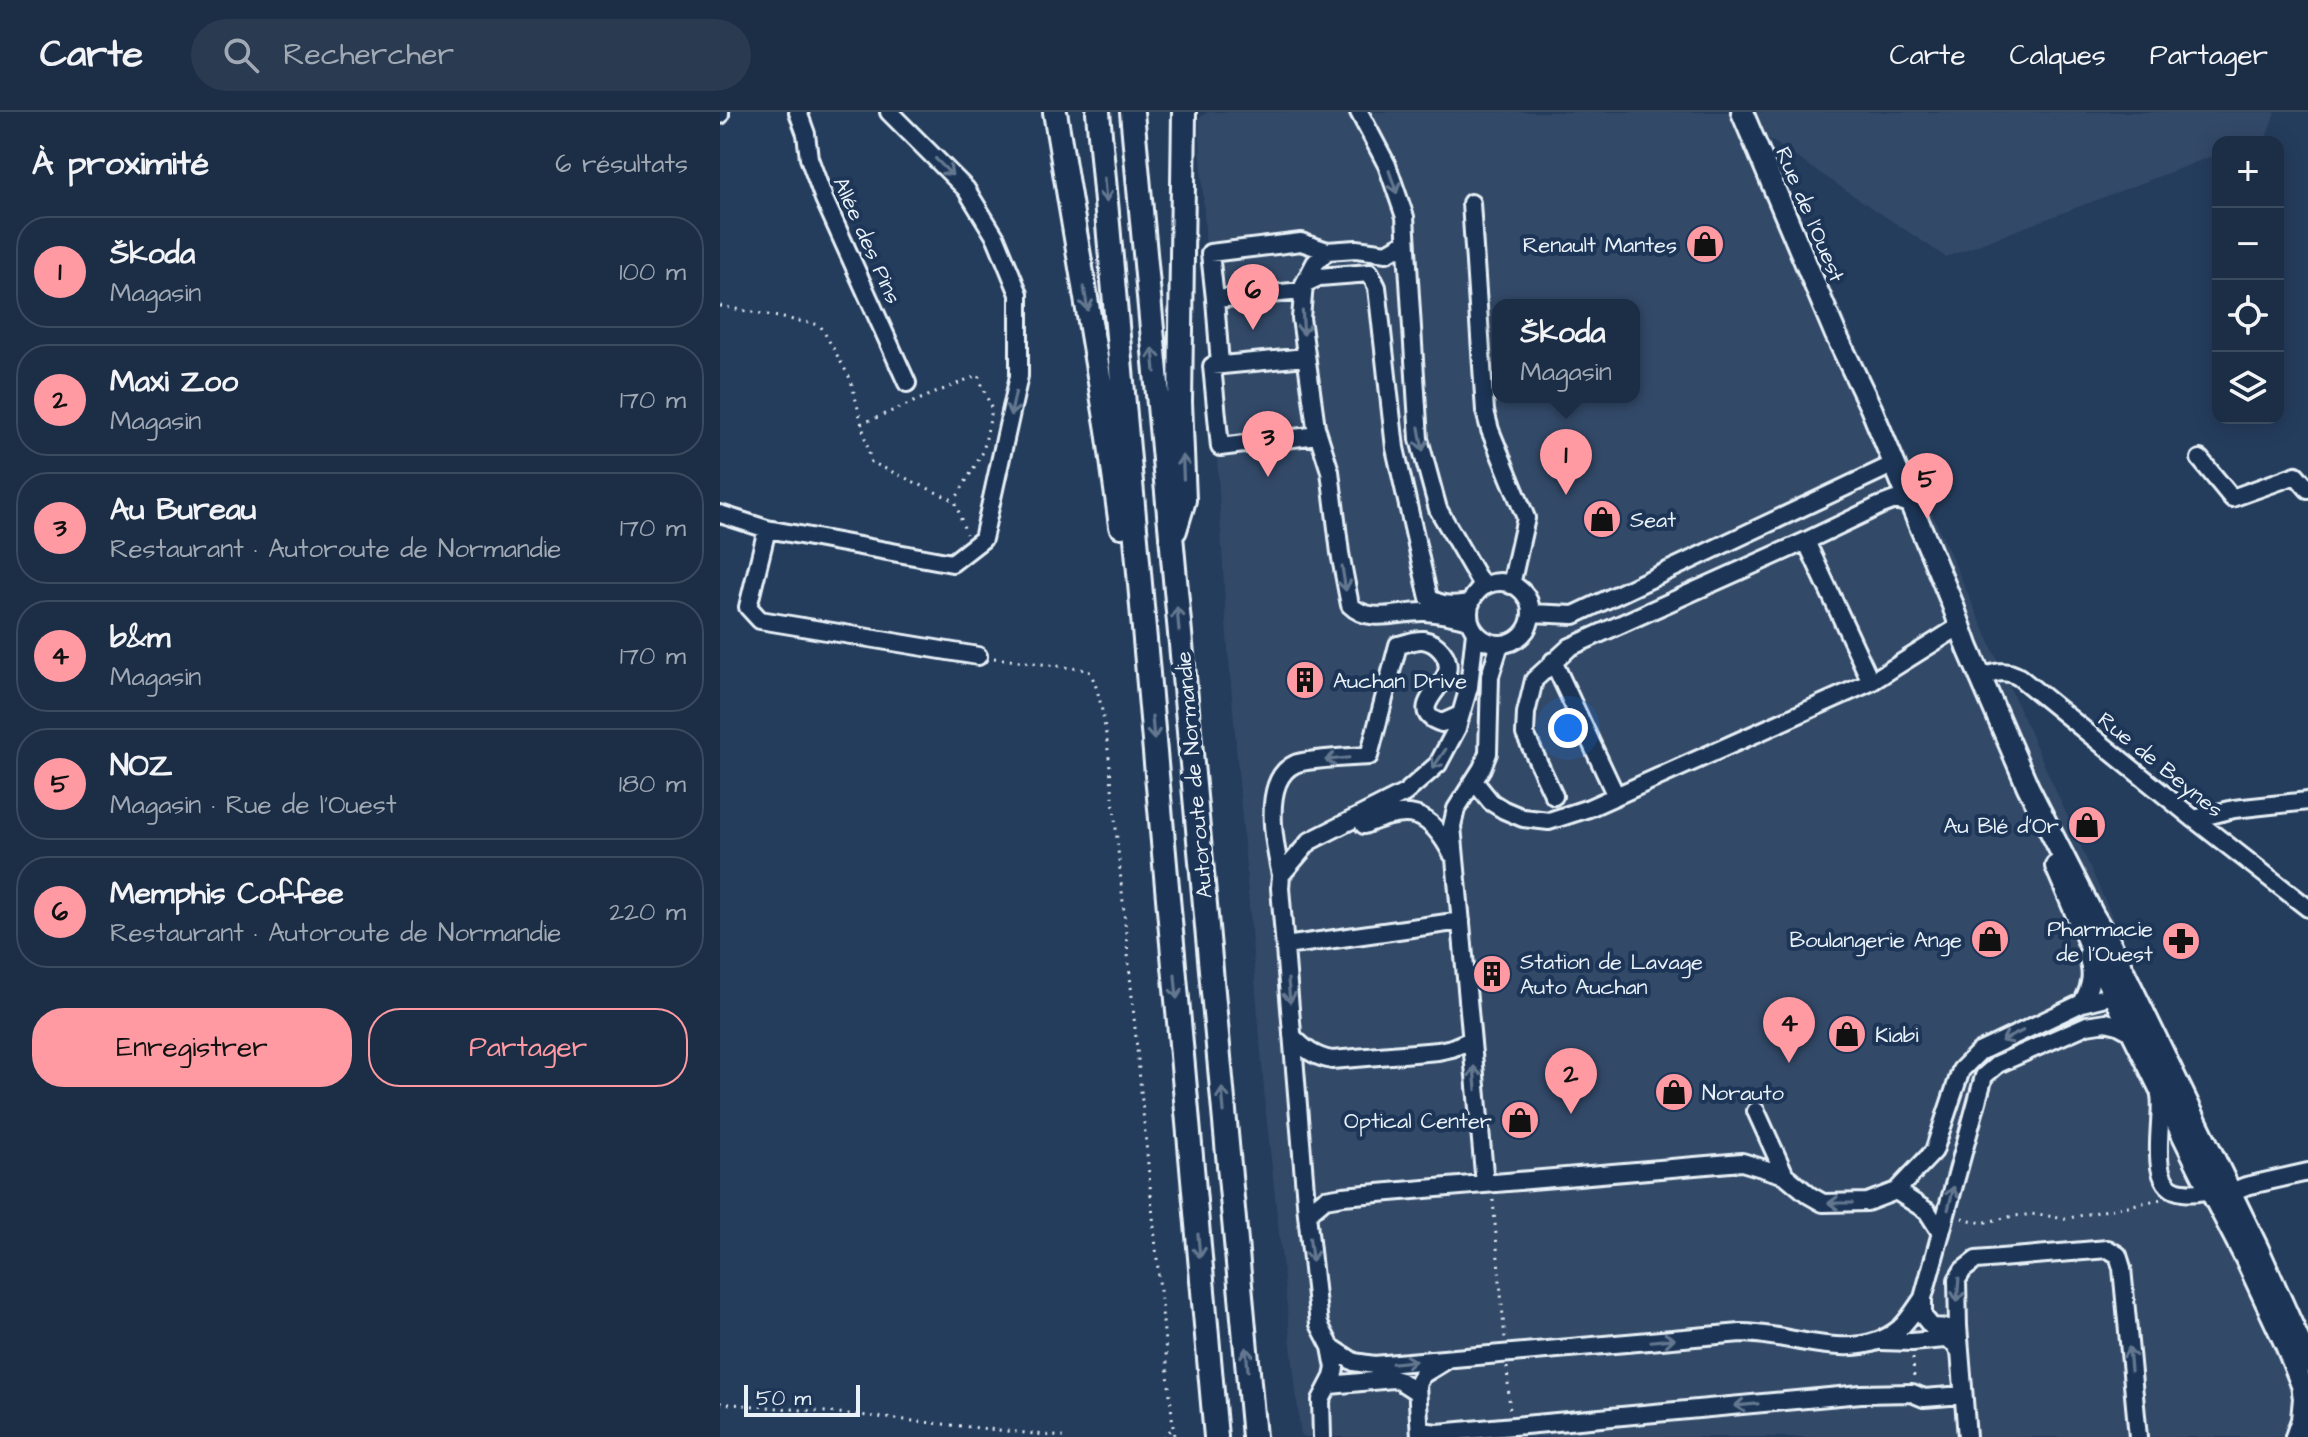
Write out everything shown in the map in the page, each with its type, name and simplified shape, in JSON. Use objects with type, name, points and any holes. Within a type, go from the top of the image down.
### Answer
[{"type":"highway","points":[[1055,112],[1108,430],[1121,530],[1140,583]]},
{"type":"highway","name":"Autoroute de Normandie","points":[[1098,112],[1216,1437]]},
{"type":"highway","name":"Autoroute de Normandie","points":[[1132,112],[1254,1437]]},
{"type":"highway","points":[[1171,543],[1184,500],[1180,402],[1184,112]]},
{"type":"main road","name":"Rue de l'Ouest","points":[[1742,112],[1903,502],[1924,569],[1958,626],[2028,787]]},
{"type":"main road","points":[[2028,787],[2065,891],[2308,1361]]},
{"type":"main road","points":[[2028,787],[2133,1033],[2158,1086],[2220,1190],[2246,1259],[2298,1374],[2304,1398],[2301,1435]]},
{"type":"street","name":"Allée des Pins","points":[[798,112],[806,134],[809,158],[824,199],[907,383]]},
{"type":"street","points":[[720,514],[767,529],[952,563],[983,539],[1019,376],[1019,294],[996,238],[966,189],[889,112]]},
{"type":"street","points":[[1359,112],[1387,165],[1405,217],[1419,439],[1438,509],[1483,587]]},
{"type":"street","points":[[1471,203],[1485,411],[1526,518],[1511,585]]},
{"type":"street","points":[[1220,365],[1210,253],[1301,242],[1327,251],[1356,249],[1387,253],[1406,242]]},
{"type":"street","points":[[1281,875],[1310,841],[1405,793],[1438,764],[1457,728],[1469,687],[1472,618],[1476,594],[1492,583],[1511,585],[1521,591],[1531,613],[1518,638],[1500,644],[1491,643],[1472,618],[1441,605],[1425,604],[1365,615],[1350,605],[1330,471],[1318,435],[1301,318],[1304,288],[1315,263],[1327,251]]},
{"type":"street","points":[[1215,299],[1304,288],[1319,277],[1370,273],[1377,287],[1395,448],[1425,604]]},
{"type":"street","points":[[1306,357],[1212,366],[1220,447],[1318,435]]},
{"type":"street","points":[[2200,459],[2232,498],[2296,475],[2308,489]]},
{"type":"street","points":[[1531,613],[1574,615],[1888,467]]},
{"type":"street","points":[[1554,796],[1525,734],[1526,713],[1534,680],[1553,661],[1570,647],[1806,541],[1903,502]]},
{"type":"street","points":[[767,529],[748,607],[760,620],[978,656]]},
{"type":"street","points":[[1806,541],[1871,682]]},
{"type":"street","points":[[1474,781],[1491,802],[1504,810],[1523,818],[1549,821],[1589,808],[1871,682],[1958,626]]},
{"type":"street","points":[[1322,1437],[1321,1400],[1335,1368],[1331,1347],[1319,1324],[1307,1214],[1281,875],[1272,828],[1274,802],[1278,784],[1296,763],[1369,756],[1398,645],[1422,640],[1438,646],[1447,660],[1448,671],[1429,697],[1428,711],[1431,717],[1442,723],[1460,715]]},
{"type":"street","points":[[1490,1183],[1471,1040],[1452,826],[1456,809],[1488,753],[1490,676],[1500,644]]},
{"type":"street","points":[[1553,661],[1616,796]]},
{"type":"street","name":"Rue de Beynes","points":[[1981,678],[1999,672],[2019,677],[2308,908]]},
{"type":"street","points":[[2194,819],[2234,809],[2308,801]]},
{"type":"street","points":[[1342,827],[1365,825],[1389,816],[1409,814],[1434,825],[1457,863]]},
{"type":"street","points":[[2065,891],[2092,972],[2090,988],[2082,1003]]},
{"type":"street","points":[[1285,946],[1461,921]]},
{"type":"street","points":[[1307,1214],[1330,1197],[1742,1162],[1785,1175],[1823,1203],[1867,1202],[1896,1191],[1934,1151],[1961,1070],[1979,1052],[2082,1003],[2121,1001]]},
{"type":"street","points":[[1958,1326],[1932,1327],[1923,1316],[1923,1298],[1984,1076],[1998,1064],[2087,1025],[2121,1001]]},
{"type":"street","points":[[1292,1036],[1309,1052],[1332,1060],[1438,1051],[1471,1040]]},
{"type":"street","points":[[2158,1086],[2162,1106],[2158,1163],[2163,1180],[2176,1191],[2220,1190],[2308,1172]]},
{"type":"street","points":[[1756,1111],[1785,1175]]},
{"type":"street","points":[[1896,1191],[1927,1211],[1941,1233]]},
{"type":"street","points":[[1967,1437],[1958,1326],[1957,1280],[1963,1270],[1976,1260],[2108,1249],[2118,1255],[2122,1268],[2138,1437]]},
{"type":"street","points":[[1881,1341],[1901,1327],[1923,1298]]},
{"type":"street","points":[[1331,1347],[1347,1359],[1364,1365],[1741,1333],[1835,1347],[1881,1341],[1945,1339],[1953,1342],[1960,1352]]},
{"type":"street","points":[[1449,1358],[1422,1375],[1417,1384],[1420,1434],[1874,1394],[1912,1393],[1924,1398],[1963,1395]]},
{"type":"street","points":[[1330,1385],[1393,1379],[1417,1392]]},
{"type":"path","points":[[720,306],[820,325],[851,380],[871,462],[955,501],[971,549]]},
{"type":"path","points":[[861,424],[978,375],[992,410],[983,452],[955,501]]},
{"type":"path","points":[[978,656],[1088,670],[1092,675],[1100,707],[1113,797],[1174,1437]]},
{"type":"path","points":[[1490,1183],[1497,1192],[1493,1195],[1511,1426]]},
{"type":"path","points":[[1946,1216],[1982,1223],[2038,1214],[2064,1219],[2161,1200],[2176,1191]]},
{"type":"path","points":[[1912,1342],[1915,1395]]},
{"type":"path","points":[[720,1403],[1063,1437]]},
{"type":"path","points":[[1163,1437],[1173,1429]]},
{"type":"shaded area","points":[[1208,112],[2275,112],[2267,136],[2212,136],[2212,156],[1946,257],[1763,135],[2152,1006],[2247,1197],[2308,1342],[2308,1437],[1301,1437],[1266,1113],[1226,623],[1199,118]]},
{"type":"place","name":"Renault Mantes","points":[[1705,244]]},
{"type":"place","name":"Memphis Coffee","points":[[1253,330]]},
{"type":"place","name":"Au Bureau","points":[[1268,477]]},
{"type":"place","name":"Škoda","points":[[1566,495]]},
{"type":"place","name":"Seat","points":[[1602,519]]},
{"type":"place","name":"NOZ","points":[[1927,519]]},
{"type":"place","name":"Auchan Drive","points":[[1305,680]]},
{"type":"place","name":"Au Blé d’Or","points":[[2087,825]]},
{"type":"place","name":"Boulangerie Ange","points":[[1990,939]]},
{"type":"place","name":"Pharmacie de l'Ouest","points":[[2181,941]]},
{"type":"place","name":"Station de Lavage Auto Auchan","points":[[1492,974]]},
{"type":"place","name":"Kiabi","points":[[1847,1034]]},
{"type":"place","name":"b&m","points":[[1789,1063]]},
{"type":"place","name":"Norauto","points":[[1674,1092]]},
{"type":"place","name":"Maxi Zoo","points":[[1571,1114]]},
{"type":"place","name":"Optical Center","points":[[1520,1120]]}]
